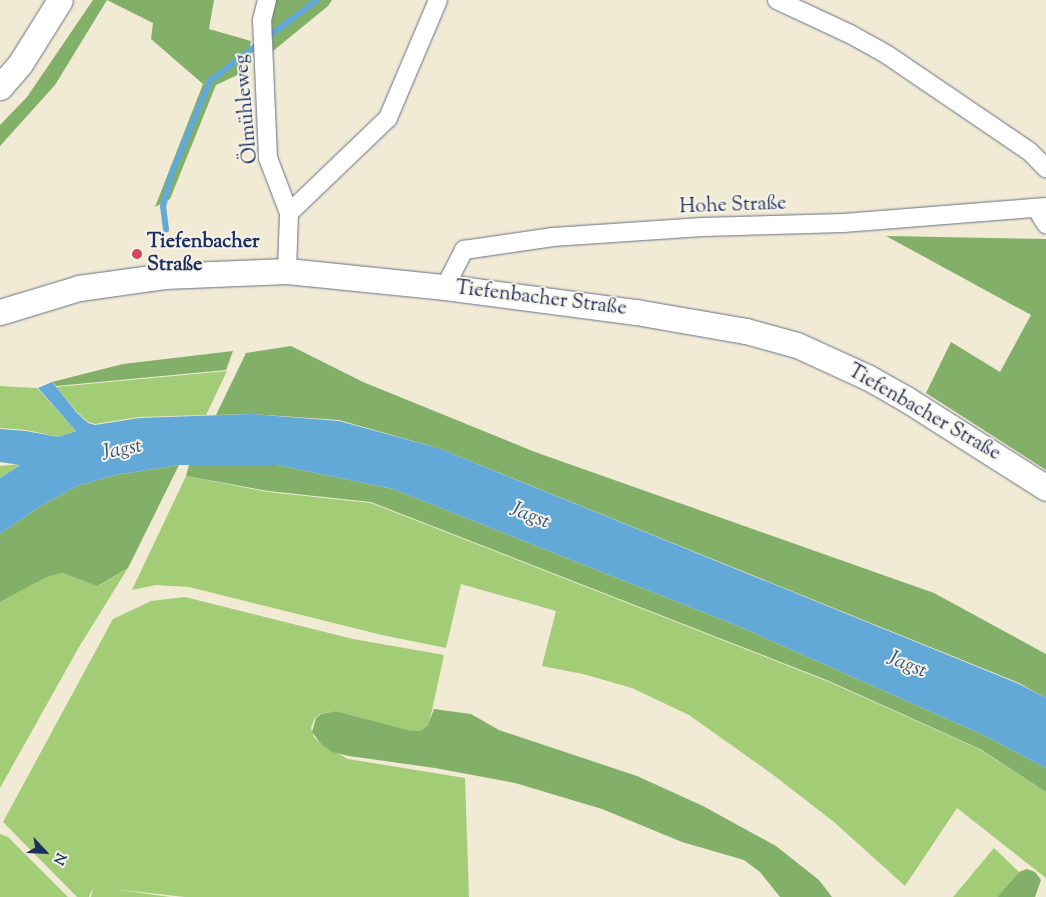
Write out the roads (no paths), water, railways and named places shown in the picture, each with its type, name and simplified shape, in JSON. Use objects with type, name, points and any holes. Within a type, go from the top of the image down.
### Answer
[{"type":"main road","points":[[0,88],[20,64],[60,0]]},
{"type":"main road","name":"Tiefenbacher Straße","points":[[0,312],[88,287],[164,276],[287,271],[445,287],[636,312],[746,331],[797,345],[869,378],[906,398],[1046,488]]},
{"type":"street","name":"Ölmühleweg","points":[[267,0],[262,20],[268,158],[288,213]]},
{"type":"street","points":[[287,271],[288,213],[388,118],[438,0]]},
{"type":"street","points":[[777,0],[850,34],[886,54],[1030,152],[1046,168]]},
{"type":"street","points":[[1041,207],[1046,224]]},
{"type":"street","name":"Hohe Straße","points":[[445,287],[464,250],[553,237],[703,228],[842,223],[1041,207]]},
{"type":"water","name":"Jagst","points":[[52,382],[77,413],[88,423],[95,425],[139,418],[252,414],[339,421],[438,448],[1019,684],[1046,698],[1046,768],[983,735],[738,626],[393,489],[277,465],[179,465],[115,475],[77,486],[39,507],[0,534],[0,478],[20,465],[0,462],[0,429],[26,431],[58,437],[76,431],[38,388]]},
{"type":"waterway","points":[[166,230],[163,207],[170,178],[210,81],[317,0]]},
{"type":"place","name":"Tiefenbacher Straße","points":[[137,254]]}]
